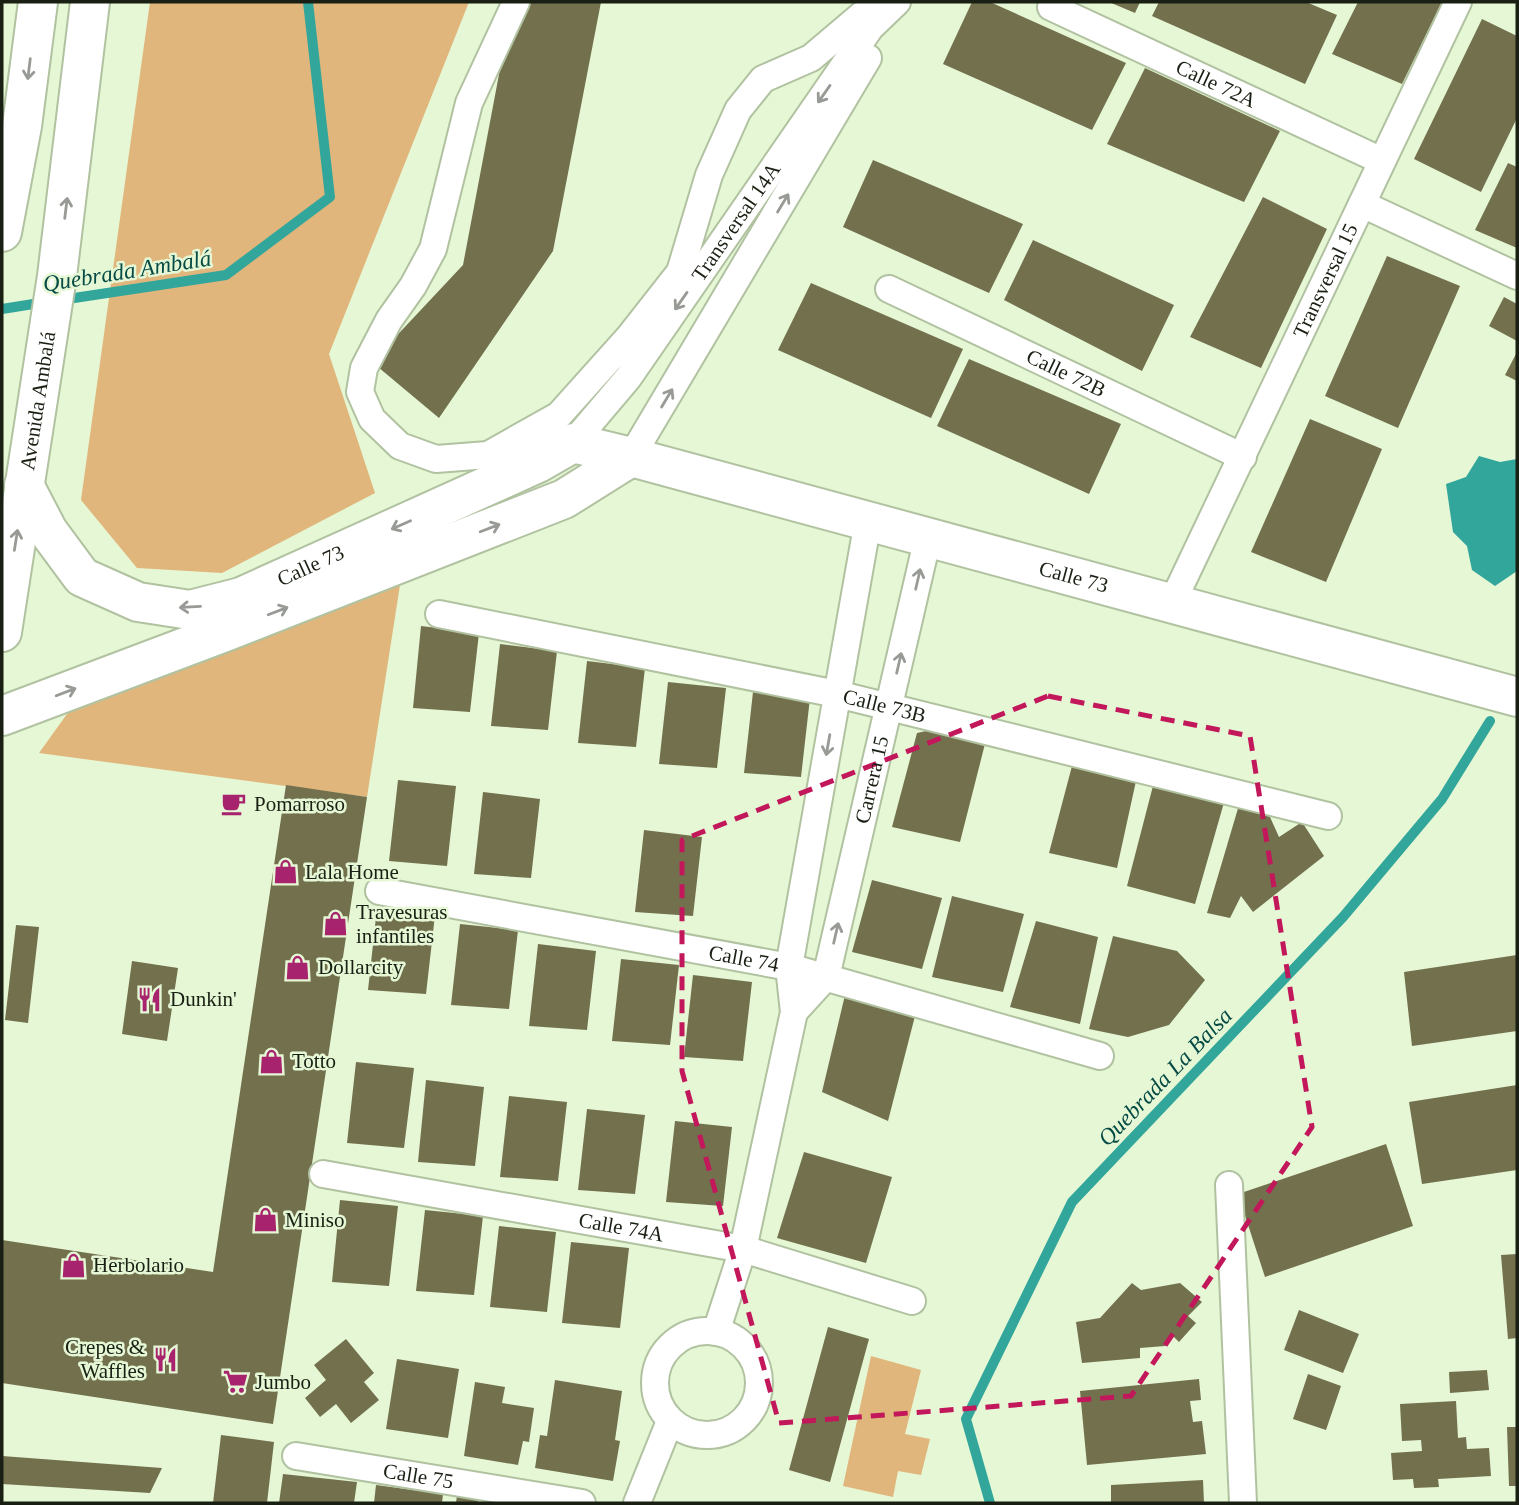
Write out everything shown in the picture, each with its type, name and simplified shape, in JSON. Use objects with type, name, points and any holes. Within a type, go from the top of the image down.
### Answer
[{"type":"street","points":[[2,232],[12,128],[38,2]]},
{"type":"street","name":"Avenida Ambalá","points":[[2,632],[57,276],[90,2]]},
{"type":"street","points":[[516,2],[469,103],[433,249],[363,368],[360,392],[372,419],[400,446],[436,458],[488,455],[559,415],[629,337],[680,272],[709,175],[738,110],[763,79],[811,58],[877,2]]},
{"type":"street","name":"Transversal 14A","points":[[573,443],[628,378],[870,28],[899,2]]},
{"type":"street","name":"Transversal 14A","points":[[631,457],[899,2]]},
{"type":"street","name":"Transversal 15","points":[[1172,603],[1458,2]]},
{"type":"street","name":"Calle 72A","points":[[1051,7],[1382,161]]},
{"type":"street","points":[[1362,204],[1517,276]]},
{"type":"street","name":"Calle 72B","points":[[889,289],[1243,457]]},
{"type":"street","name":"Calle 73","points":[[24,485],[48,531],[82,576],[138,602],[190,610],[241,597],[538,463],[573,443],[1517,696]]},
{"type":"street","name":"Calle 73","points":[[2,716],[226,632],[564,499],[631,457]]},
{"type":"street","points":[[716,1332],[743,1249],[794,1012],[789,967],[868,521]]},
{"type":"street","name":"Carrera 15","points":[[794,1012],[826,977],[928,537]]},
{"type":"street","name":"Calle 73B","points":[[439,614],[837,694],[1328,816]]},
{"type":"street","name":"Calle 74","points":[[379,891],[789,967],[1100,1056]]},
{"type":"street","name":"Calle 74A","points":[[323,1174],[743,1249],[912,1301]]},
{"type":"street","points":[[1229,1185],[1243,1503]]},
{"type":"street","points":[[716,1332],[732,1337],[746,1348],[755,1364],[760,1382],[753,1408],[736,1428],[719,1435],[701,1436],[670,1421],[661,1408],[655,1391],[656,1375],[661,1359],[671,1346],[684,1336],[716,1332]]},
{"type":"street","points":[[637,1503],[670,1421]]},
{"type":"street","name":"Calle 75","points":[[296,1455],[582,1503]]},
{"type":"highlighted area","points":[[1048,696],[1250,736],[1312,1127],[1131,1396],[779,1423],[682,1071],[682,840]]},
{"type":"shaded area","points":[[150,2],[469,2],[329,354],[375,493],[222,573],[137,568],[81,500]]},
{"type":"shaded area","points":[[400,585],[367,797],[39,753],[67,714],[107,690]]},
{"type":"shaded area","points":[[871,1356],[921,1370],[905,1434],[930,1439],[921,1475],[898,1471],[893,1497],[843,1486]]},
{"type":"water","points":[[1479,456],[1500,462],[1517,459],[1517,571],[1495,586],[1472,570],[1467,546],[1453,532],[1446,484],[1466,477]]},
{"type":"building","points":[[521,2],[601,2],[553,251],[439,418],[372,362],[463,265],[507,32]]},
{"type":"building","points":[[972,2],[990,2],[1126,63],[1092,130],[943,64]]},
{"type":"building","points":[[1109,2],[1140,2],[1135,13]]},
{"type":"building","points":[[1159,2],[1306,2],[1337,15],[1305,84],[1152,16]]},
{"type":"building","points":[[1358,2],[1442,2],[1402,84],[1332,54]]},
{"type":"building","points":[[1482,19],[1517,36],[1517,118],[1481,192],[1414,159]]},
{"type":"building","points":[[1145,68],[1280,131],[1244,202],[1107,144]]},
{"type":"building","points":[[873,160],[1023,224],[989,293],[843,227]]},
{"type":"building","points":[[1508,163],[1517,167],[1517,248],[1475,230]]},
{"type":"building","points":[[1263,197],[1327,229],[1261,368],[1190,337]]},
{"type":"building","points":[[1033,240],[1174,305],[1142,371],[1004,300]]},
{"type":"building","points":[[1387,256],[1460,286],[1398,428],[1325,396]]},
{"type":"building","points":[[811,283],[963,349],[931,418],[778,350]]},
{"type":"building","points":[[1504,297],[1517,304],[1517,341],[1489,326]]},
{"type":"building","points":[[1517,352],[1517,381],[1505,375]]},
{"type":"building","points":[[969,359],[1121,424],[1089,494],[937,426]]},
{"type":"building","points":[[1310,419],[1382,449],[1326,582],[1251,552]]},
{"type":"building","points":[[421,626],[479,633],[470,712],[413,708]]},
{"type":"building","points":[[500,644],[557,651],[548,730],[491,726]]},
{"type":"building","points":[[587,661],[645,668],[636,747],[578,743]]},
{"type":"building","points":[[668,682],[726,688],[717,768],[659,764]]},
{"type":"building","points":[[753,692],[810,698],[801,777],[744,773]]},
{"type":"building","points":[[940,728],[987,736],[960,842],[892,827],[917,733]]},
{"type":"building","points":[[1072,766],[1136,781],[1117,868],[1049,853]]},
{"type":"building","points":[[398,780],[456,786],[447,866],[389,861]]},
{"type":"building","points":[[1154,782],[1225,799],[1195,904],[1127,886]]},
{"type":"building","points":[[286,785],[367,797],[273,1424],[2,1383],[2,1240],[213,1272]]},
{"type":"building","points":[[483,792],[540,799],[531,878],[474,874]]},
{"type":"building","points":[[1239,805],[1270,817],[1279,837],[1302,822],[1324,856],[1253,912],[1241,896],[1230,918],[1207,913]]},
{"type":"building","points":[[644,830],[702,837],[693,916],[635,912]]},
{"type":"building","points":[[872,880],[942,898],[922,969],[852,952]]},
{"type":"building","points":[[952,896],[1024,914],[1003,992],[932,977]]},
{"type":"building","points":[[377,908],[435,915],[426,994],[368,990]]},
{"type":"building","points":[[1036,921],[1098,937],[1080,1024],[1010,1007]]},
{"type":"building","points":[[460,924],[518,930],[509,1009],[451,1005]]},
{"type":"building","points":[[16,925],[39,927],[28,1023],[5,1020]]},
{"type":"building","points":[[1113,936],[1177,951],[1205,980],[1169,1025],[1128,1037],[1089,1029]]},
{"type":"building","points":[[538,944],[596,951],[587,1030],[529,1026]]},
{"type":"building","points":[[1517,955],[1517,1031],[1412,1046],[1404,972]]},
{"type":"building","points":[[621,959],[679,965],[670,1045],[612,1041]]},
{"type":"building","name":"Dunkin'","points":[[132,961],[178,968],[167,1041],[122,1034]]},
{"type":"building","points":[[693,975],[752,982],[743,1061],[684,1057]]},
{"type":"building","points":[[845,995],[915,1016],[888,1121],[822,1092]]},
{"type":"building","points":[[356,1062],[414,1068],[404,1148],[347,1143]]},
{"type":"building","points":[[426,1080],[484,1087],[475,1166],[418,1162]]},
{"type":"building","points":[[1517,1085],[1517,1170],[1422,1184],[1409,1102]]},
{"type":"building","points":[[509,1096],[567,1102],[558,1181],[500,1177]]},
{"type":"building","points":[[587,1109],[645,1115],[635,1194],[578,1190]]},
{"type":"building","points":[[675,1121],[732,1127],[723,1206],[666,1202]]},
{"type":"building","points":[[1386,1144],[1413,1226],[1265,1277],[1238,1194]]},
{"type":"building","points":[[804,1152],[892,1177],[866,1263],[777,1238]]},
{"type":"building","points":[[340,1200],[398,1206],[389,1286],[332,1282]]},
{"type":"building","points":[[425,1210],[483,1216],[474,1295],[416,1291]]},
{"type":"building","points":[[499,1226],[556,1232],[547,1312],[490,1307]]},
{"type":"building","points":[[571,1242],[629,1248],[620,1328],[562,1323]]},
{"type":"building","points":[[1517,1254],[1517,1338],[1508,1339],[1501,1255]]},
{"type":"building","points":[[1132,1283],[1141,1290],[1180,1283],[1202,1302],[1188,1316],[1196,1323],[1179,1342],[1173,1336],[1165,1346],[1140,1348],[1140,1358],[1082,1363],[1076,1322],[1100,1318]]},
{"type":"building","points":[[1299,1310],[1359,1334],[1343,1373],[1284,1350]]},
{"type":"building","points":[[828,1327],[869,1339],[830,1482],[789,1470]]},
{"type":"building","points":[[346,1339],[374,1373],[364,1382],[379,1400],[351,1423],[336,1404],[320,1417],[305,1398],[326,1380],[314,1365]]},
{"type":"building","points":[[397,1359],[459,1369],[448,1438],[386,1429]]},
{"type":"building","points":[[1487,1370],[1489,1390],[1450,1393],[1449,1372]]},
{"type":"building","points":[[1308,1374],[1341,1386],[1326,1430],[1293,1419]]},
{"type":"building","points":[[1199,1379],[1201,1400],[1190,1401],[1193,1422],[1202,1421],[1206,1454],[1087,1465],[1080,1391]]},
{"type":"building","points":[[555,1380],[622,1391],[615,1440],[620,1441],[613,1481],[535,1468],[540,1435],[547,1436]]},
{"type":"building","points":[[475,1382],[505,1387],[502,1403],[534,1408],[529,1442],[523,1441],[518,1465],[464,1456]]},
{"type":"building","points":[[1456,1401],[1458,1438],[1466,1437],[1467,1449],[1489,1448],[1491,1476],[1438,1479],[1439,1487],[1414,1488],[1413,1479],[1393,1480],[1391,1453],[1422,1451],[1421,1440],[1402,1441],[1400,1404]]},
{"type":"building","points":[[1507,1427],[1517,1427],[1517,1486],[1509,1486]]},
{"type":"building","points":[[221,1435],[274,1442],[267,1503],[213,1503]]},
{"type":"building","points":[[2,1456],[162,1468],[150,1493],[2,1484]]},
{"type":"building","points":[[283,1474],[357,1482],[354,1503],[279,1503]]},
{"type":"building","points":[[1203,1480],[1204,1503],[1111,1503],[1111,1485]]},
{"type":"building","points":[[376,1485],[443,1494],[442,1503],[374,1503]]},
{"type":"building","points":[[457,1495],[479,1497],[478,1503],[456,1503]]},
{"type":"waterway","name":"Quebrada Ambalá","points":[[61,300],[226,275],[330,197],[308,2]]},
{"type":"waterway","name":"Quebrada Ambalá","points":[[2,309],[46,302]]},
{"type":"waterway","name":"Quebrada La Balsa","points":[[990,1503],[966,1419],[1072,1202],[1343,917],[1442,799],[1490,721]]},
{"type":"place","name":"Pomarroso","points":[[234,804]]},
{"type":"place","name":"Lala Home","points":[[285,872]]},
{"type":"place","name":"Travesuras infantiles","points":[[336,924]]},
{"type":"place","name":"Dollarcity","points":[[298,967]]},
{"type":"place","name":"Dunkin'","points":[[150,999]]},
{"type":"place","name":"Totto","points":[[272,1061]]},
{"type":"place","name":"Miniso","points":[[265,1220]]},
{"type":"place","name":"Herbolario","points":[[73,1265]]},
{"type":"place","name":"Crepes & Waffles","points":[[165,1359]]},
{"type":"place","name":"Jumbo","points":[[235,1382]]}]
